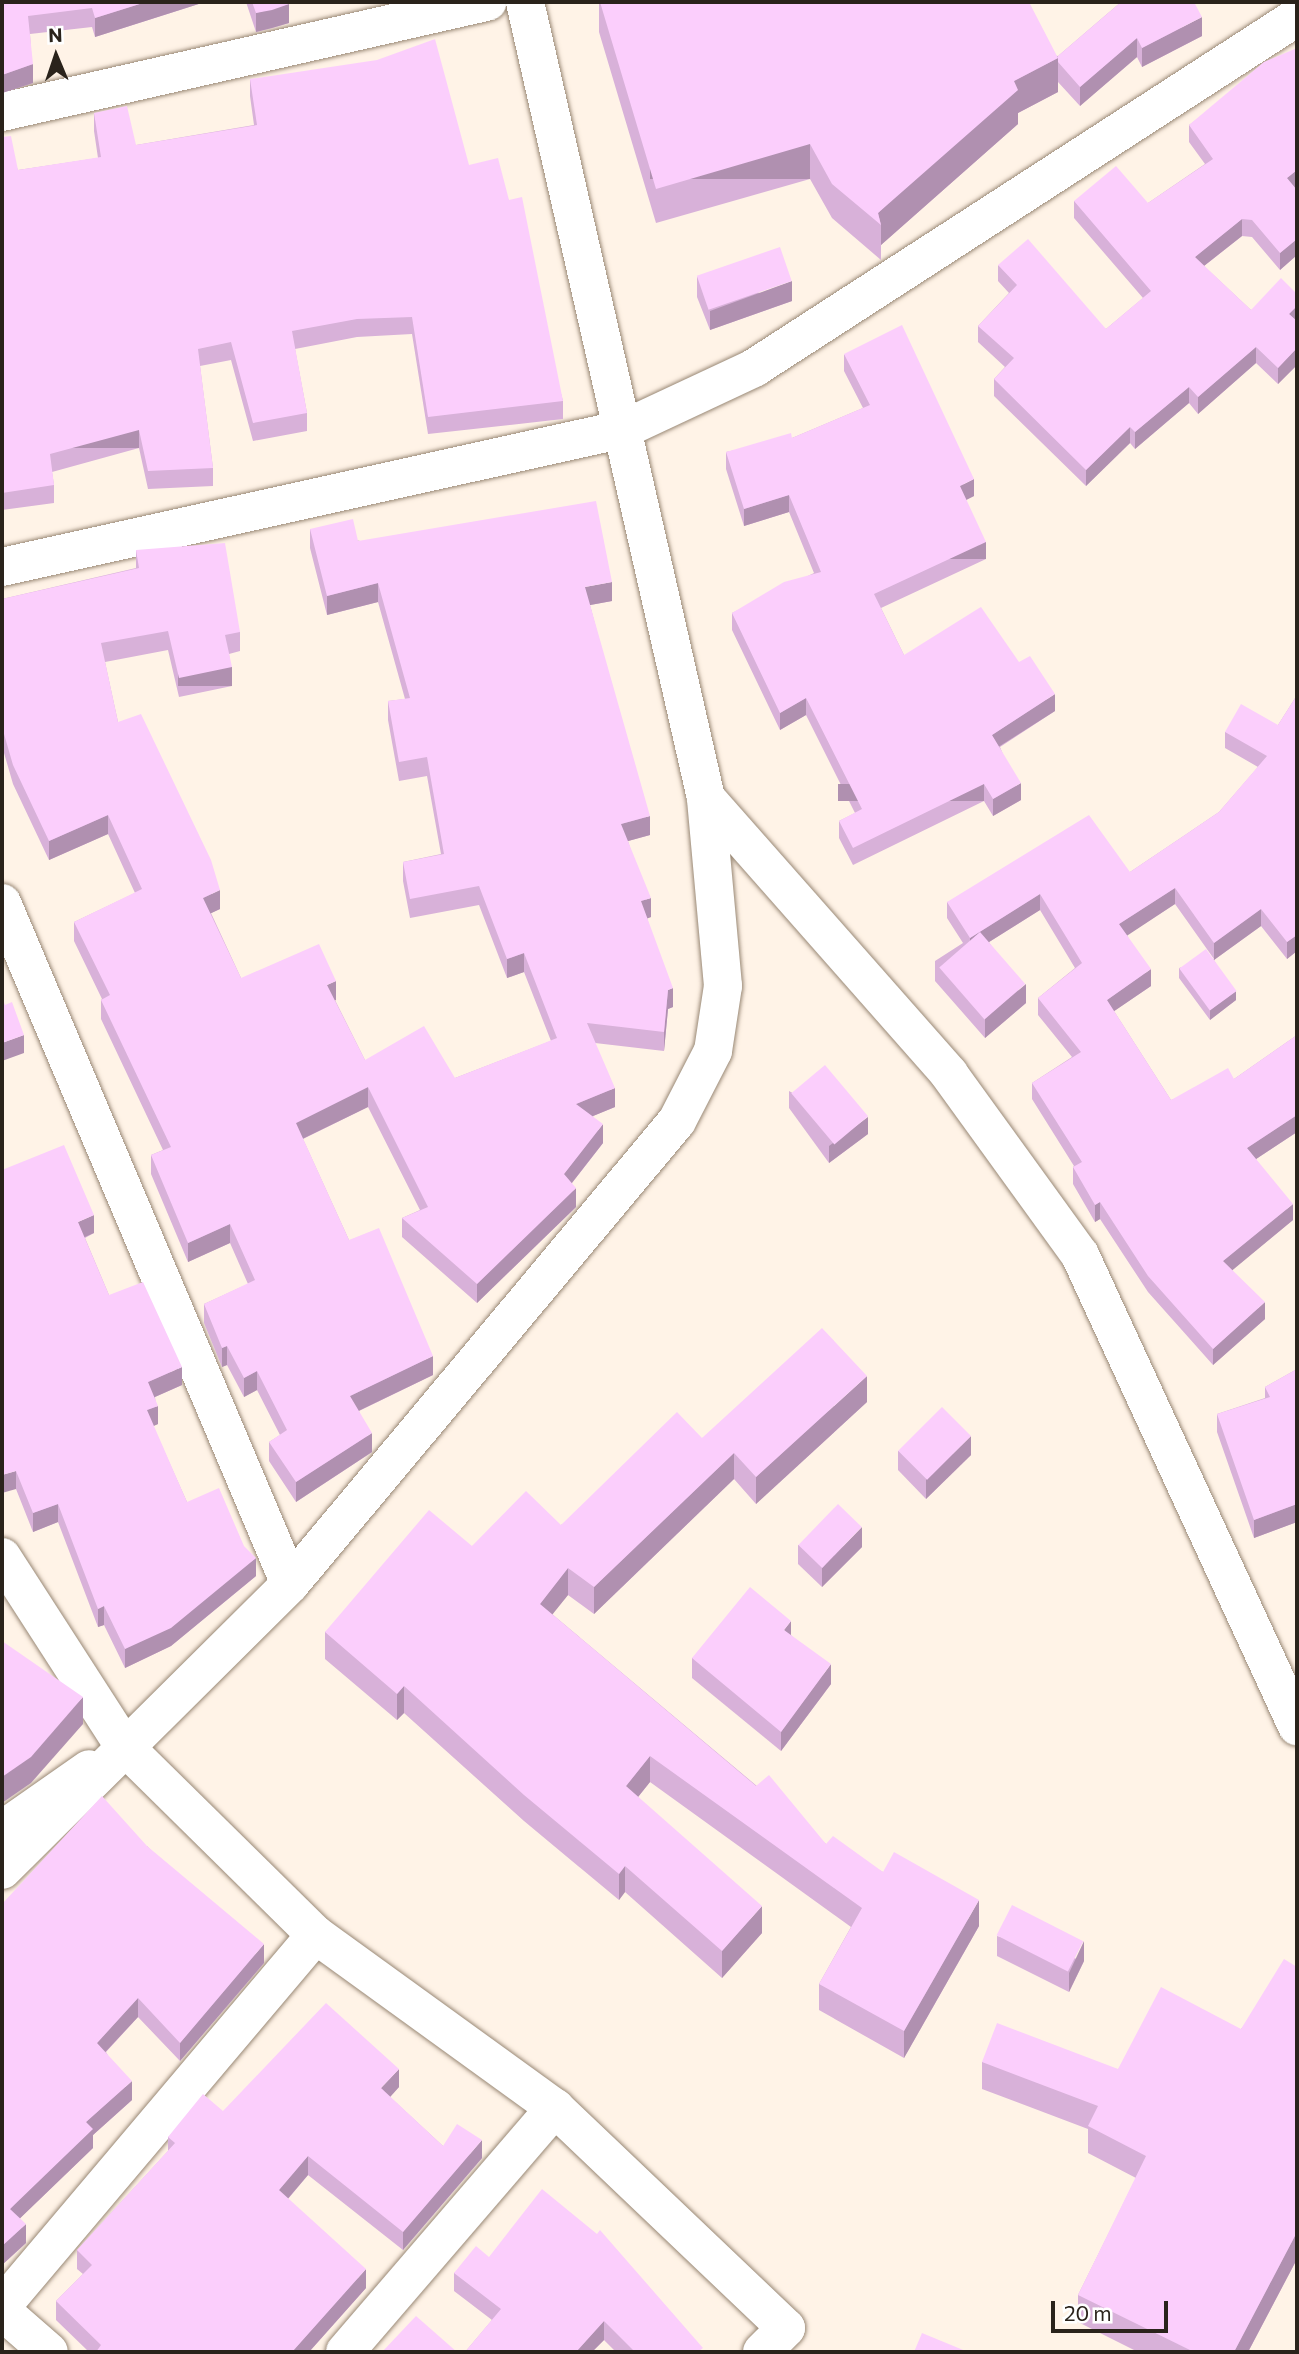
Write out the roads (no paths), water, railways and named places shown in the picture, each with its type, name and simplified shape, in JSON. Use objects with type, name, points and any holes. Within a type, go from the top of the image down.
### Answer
[{"type":"street","points":[[2,112],[488,2]]},
{"type":"street","points":[[2,1870],[123,1745],[290,1584],[677,1121],[713,1051],[723,986],[706,798],[525,2]]},
{"type":"street","points":[[2,567],[624,429],[754,368],[1297,17]]},
{"type":"street","points":[[706,798],[950,1074],[1080,1255],[1297,1726]]},
{"type":"street","points":[[2,902],[290,1584]]},
{"type":"street","points":[[2,1557],[123,1745],[316,1935],[555,2108],[786,2328],[762,2352]]},
{"type":"street","points":[[2,1830],[123,1745]]},
{"type":"street","points":[[49,2352],[2,2308],[316,1935]]},
{"type":"street","points":[[345,2352],[555,2108]]}]
